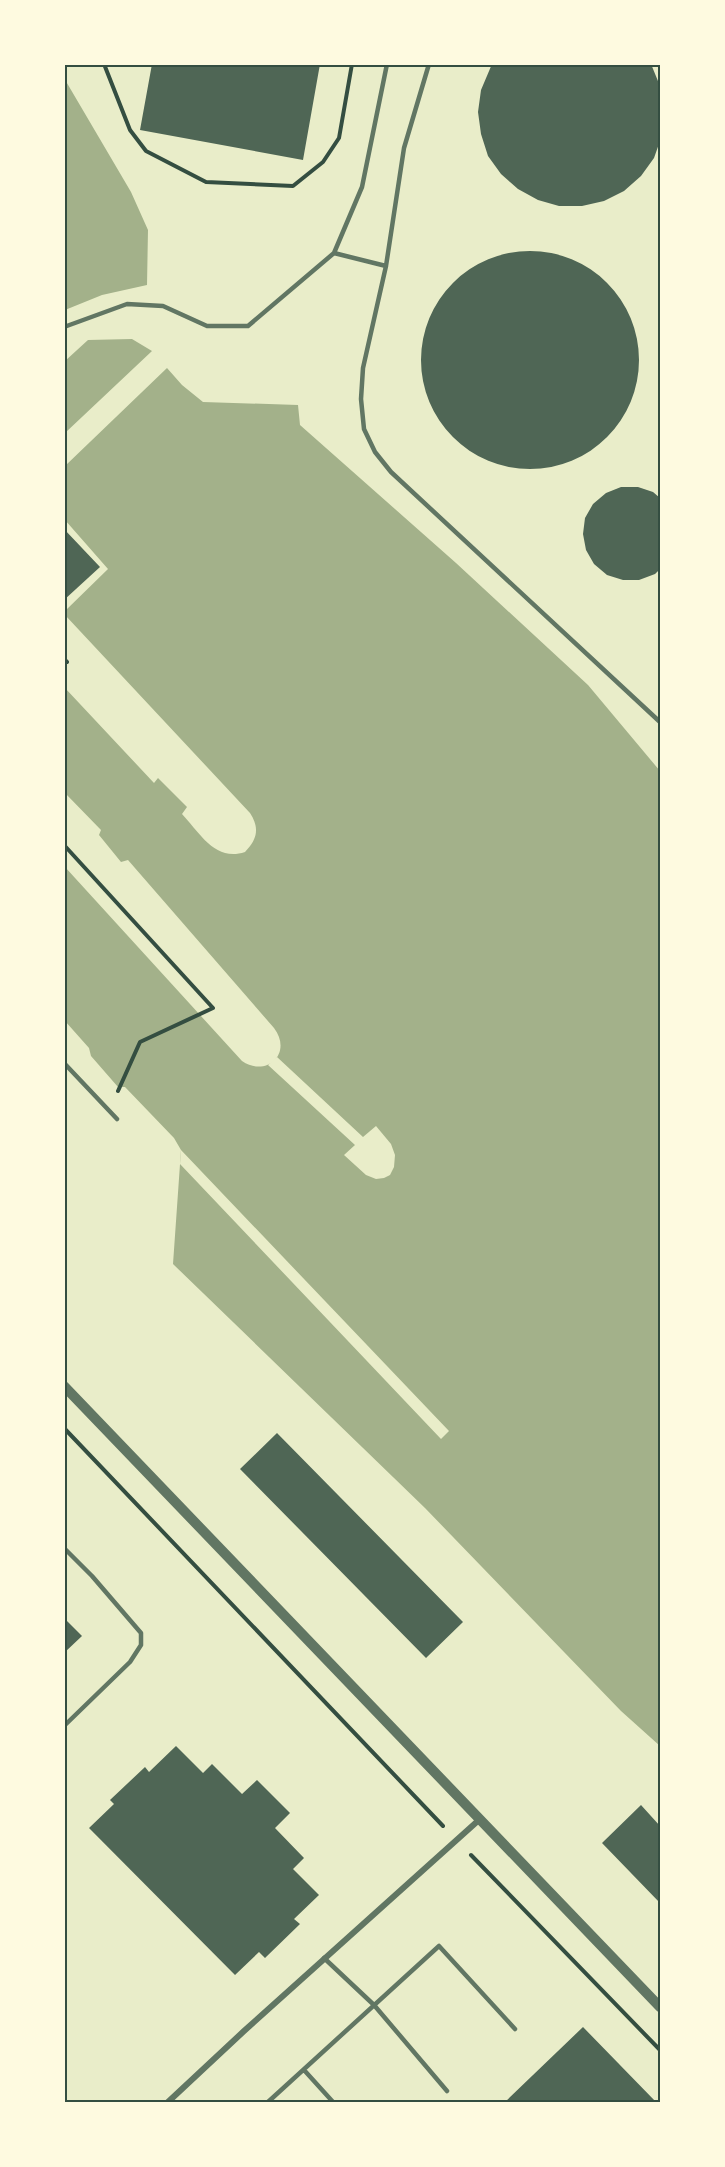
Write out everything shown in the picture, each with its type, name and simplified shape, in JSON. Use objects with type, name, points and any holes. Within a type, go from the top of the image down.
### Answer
[{"type":"street","points":[[64,1386],[660,2007]]},
{"type":"street","points":[[168,2103],[324,1958],[480,1819]]},
{"type":"lane","points":[[64,327],[127,304],[163,306],[207,326],[248,326],[334,253],[362,187],[387,64]]},
{"type":"lane","points":[[429,64],[404,148],[386,266],[363,368],[361,399],[364,429],[375,452],[391,472],[660,722]]},
{"type":"lane","points":[[334,253],[386,266]]},
{"type":"lane","points":[[64,1063],[117,1119]]},
{"type":"lane","points":[[64,1548],[141,1633],[141,1645],[130,1662],[64,1726]]},
{"type":"lane","points":[[268,2103],[439,1946],[515,2029]]},
{"type":"lane","points":[[324,1958],[374,2005],[447,2091]]},
{"type":"lane","points":[[304,2070],[333,2103]]},
{"type":"path","points":[[104,64],[130,130],[146,151],[206,182],[293,186],[323,162],[339,138],[352,64]]},
{"type":"path","points":[[64,845],[213,1008],[140,1042],[110,1111]]},
{"type":"path","points":[[64,1428],[456,1840],[660,2050]]},
{"type":"shaded area","points":[[64,78],[131,192],[148,230],[147,285],[102,295],[65,310]]},
{"type":"shaded area","points":[[132,339],[152,351],[65,433],[65,361],[88,340]]},
{"type":"shaded area","points":[[167,368],[182,385],[203,402],[298,405],[300,425],[456,563],[588,685],[660,771],[660,1746],[621,1711],[425,1508],[173,1264],[181,1150],[174,1138],[125,1087],[118,1087],[91,1056],[89,1048],[65,1021],[65,867],[242,1061],[260,1067],[268,1065],[275,1060],[281,1046],[274,1028],[128,860],[121,862],[99,835],[101,830],[65,793],[65,688],[154,783],[158,778],[187,807],[182,814],[209,844],[225,853],[245,852],[256,834],[250,813],[65,615],[65,611],[108,569],[65,520],[65,466]]},
{"type":"pier","points":[[277,1057],[363,1137],[376,1126],[391,1144],[395,1155],[394,1167],[390,1175],[376,1179],[366,1175],[344,1155],[355,1145],[268,1065]]},
{"type":"pier","points":[[181,1150],[449,1431],[441,1439],[180,1164]]},
{"type":"building","points":[[152,64],[320,64],[303,160],[140,130]]},
{"type":"building","points":[[492,64],[651,64],[660,86],[660,141],[654,158],[641,176],[624,191],[604,201],[582,206],[559,206],[538,200],[518,189],[501,174],[488,156],[481,134],[478,112],[481,90]]},
{"type":"building","points":[[530,251],[551,253],[572,259],[607,283],[631,318],[637,339],[639,360],[637,381],[631,402],[607,437],[572,461],[551,467],[530,469],[509,467],[488,461],[453,437],[429,402],[423,381],[421,360],[423,339],[429,318],[453,283],[488,259],[509,253]]},
{"type":"building","points":[[621,487],[638,487],[653,492],[660,498],[660,569],[655,574],[639,580],[623,580],[607,575],[594,564],[586,550],[583,534],[585,518],[593,504],[606,493]]},
{"type":"building","points":[[64,529],[100,567],[64,600]]},
{"type":"building","points":[[277,1433],[463,1622],[426,1658],[240,1469]]},
{"type":"building","points":[[64,1618],[82,1636],[64,1653]]},
{"type":"building","points":[[176,1746],[203,1773],[212,1764],[242,1794],[257,1780],[290,1813],[275,1828],[304,1858],[293,1869],[319,1895],[294,1919],[300,1924],[265,1958],[259,1952],[235,1975],[89,1828],[114,1804],[110,1800],[145,1767],[149,1772]]},
{"type":"building","points":[[641,1805],[660,1826],[660,1903],[602,1843]]},
{"type":"building","points":[[583,2027],[656,2102],[505,2102]]}]
